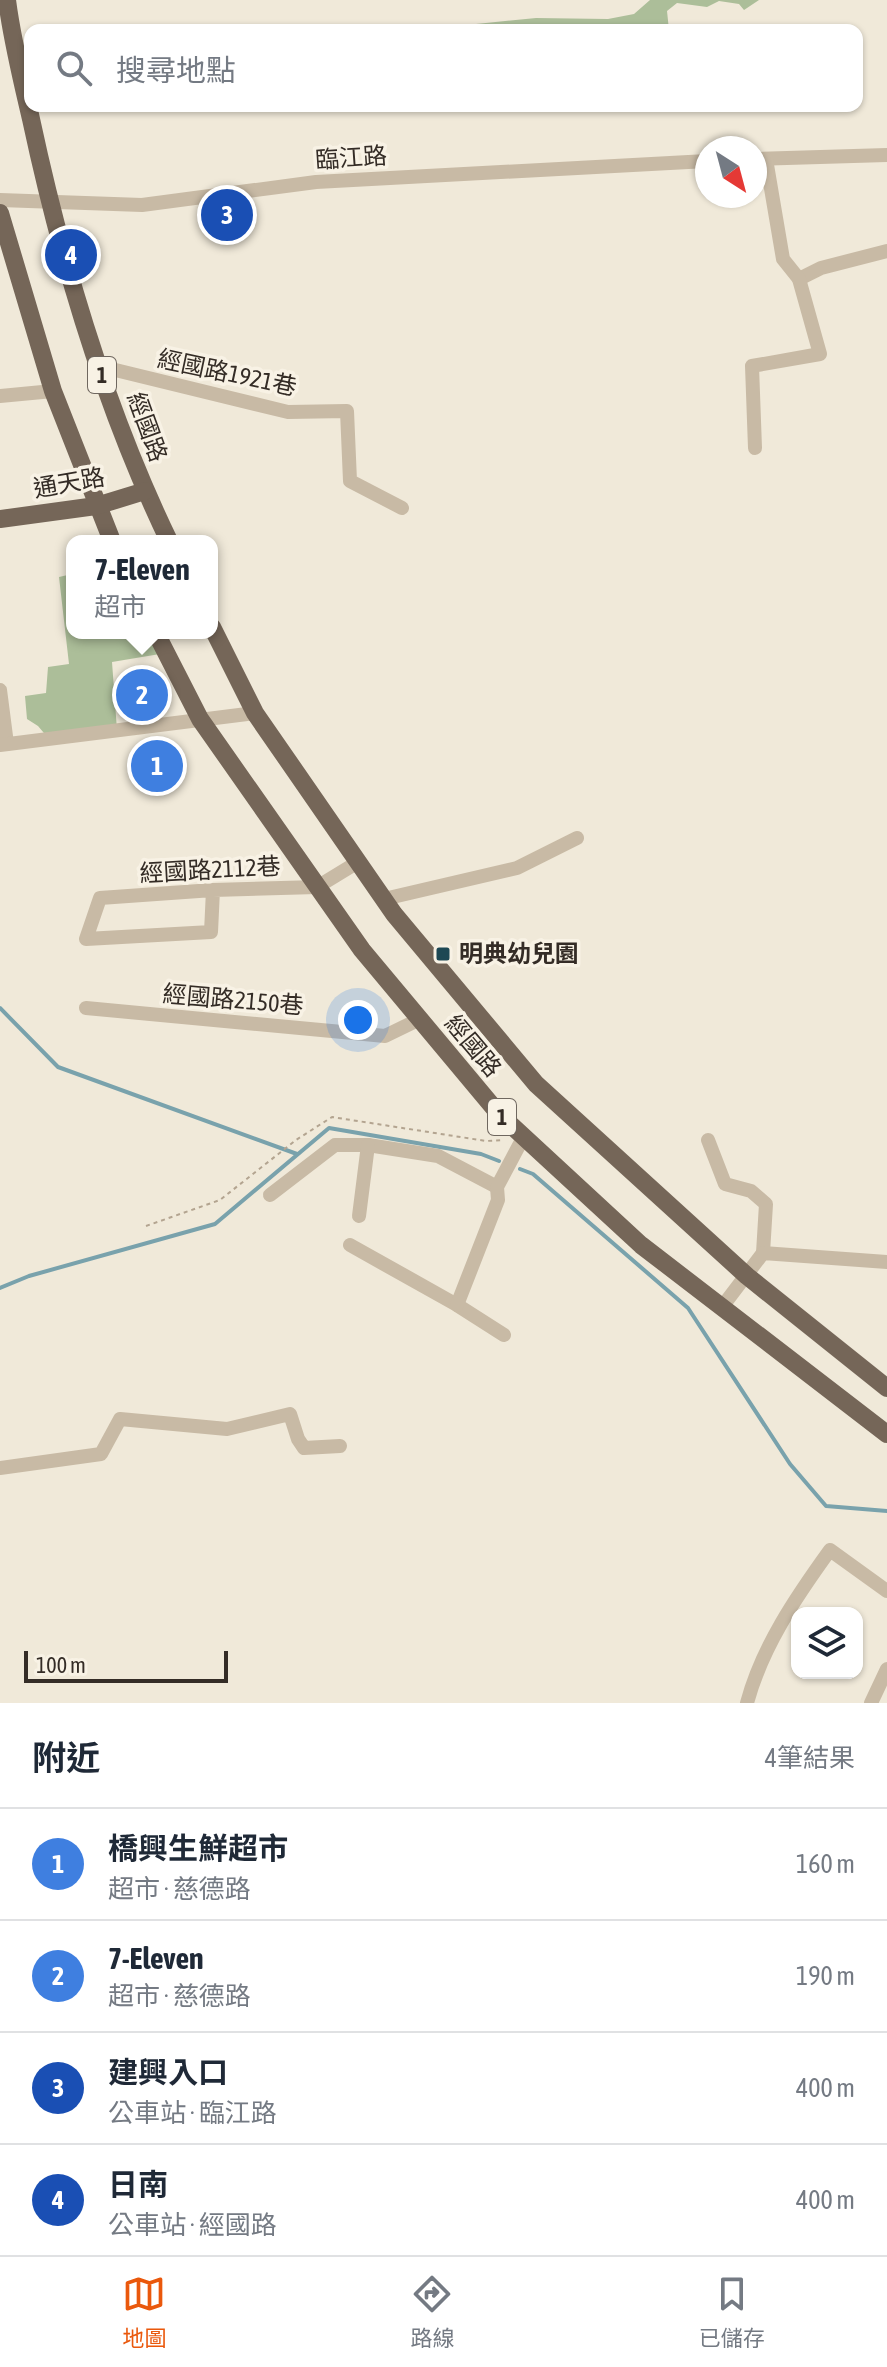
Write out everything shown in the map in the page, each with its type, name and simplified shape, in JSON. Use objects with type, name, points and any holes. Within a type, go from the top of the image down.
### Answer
[{"type":"main road","name":"經國路","points":[[7,0],[24,82]]},
{"type":"main road","name":"經國路","points":[[30,112],[49,203],[99,366],[145,491],[166,535]]},
{"type":"main road","name":"1","points":[[0,213],[53,391],[109,535]]},
{"type":"main road","name":"通天路","points":[[0,519],[96,506],[145,491]]},
{"type":"main road","name":"經國路","points":[[159,639],[200,719],[362,950],[499,1114],[641,1245],[887,1434]]},
{"type":"main road","name":"經國路","points":[[218,639],[255,713],[384,899],[536,1084],[747,1276],[887,1388]]},
{"type":"street","points":[[767,159],[887,155]]},
{"type":"street","name":"臨江路","points":[[0,200],[142,205],[316,182],[695,162]]},
{"type":"street","points":[[755,448],[752,366],[820,354],[799,279],[783,259],[767,189]]},
{"type":"street","points":[[799,279],[821,268],[887,251]]},
{"type":"street","name":"經國路1921巷","points":[[99,366],[288,412],[347,411],[350,481],[402,508]]},
{"type":"street","points":[[0,396],[53,391]]},
{"type":"street","points":[[0,690],[4,744],[255,713]]},
{"type":"street","points":[[384,899],[517,868],[577,838]]},
{"type":"street","name":"經國路2112巷","points":[[213,890],[211,932],[86,939],[100,898],[213,890],[317,887],[358,862]]},
{"type":"street","name":"經國路2150巷","points":[[86,1008],[385,1036],[420,1019]]},
{"type":"street","points":[[457,1305],[498,1200],[497,1187],[523,1138]]},
{"type":"street","points":[[708,1140],[725,1184],[751,1191],[766,1204],[763,1253],[722,1307]]},
{"type":"street","points":[[270,1195],[335,1145],[368,1145],[438,1156],[497,1187]]},
{"type":"street","points":[[359,1216],[368,1145]]},
{"type":"street","points":[[350,1245],[504,1335]]},
{"type":"street","points":[[763,1253],[887,1262]]},
{"type":"street","points":[[0,1468],[101,1454],[120,1419],[227,1429],[290,1414],[304,1448],[340,1446]]},
{"type":"street","points":[[747,1703],[754,1677],[794,1600],[830,1550],[887,1591]]},
{"type":"street","points":[[871,1703],[887,1669]]},
{"type":"green space","points":[[650,0],[759,0],[744,10],[739,4],[719,1],[707,7],[677,3],[667,11],[668,24],[476,24],[536,18],[608,19],[634,14]]},
{"type":"green space","points":[[66,575],[66,638],[59,577]]},
{"type":"green space","points":[[66,639],[159,639],[166,653],[112,662],[117,730],[49,739],[27,719],[25,696],[46,693],[48,667],[69,664]]},
{"type":"building","points":[[161,680],[164,706],[123,710],[120,684]]},
{"type":"waterway","points":[[0,1008],[58,1067],[297,1154]]},
{"type":"waterway","points":[[0,1288],[29,1276],[215,1224],[329,1128],[481,1154],[499,1161]]},
{"type":"waterway","points":[[520,1169],[533,1174],[688,1308],[790,1464],[826,1506],[887,1511]]},
{"type":"place","name":"建興入口","points":[[227,215]]},
{"type":"place","name":"日南","points":[[71,255]]},
{"type":"place","name":"7-Eleven","points":[[142,695]]},
{"type":"place","name":"橋興生鮮超市","points":[[157,766]]},
{"type":"place","name":"明典幼兒園","points":[[443,954]]}]
